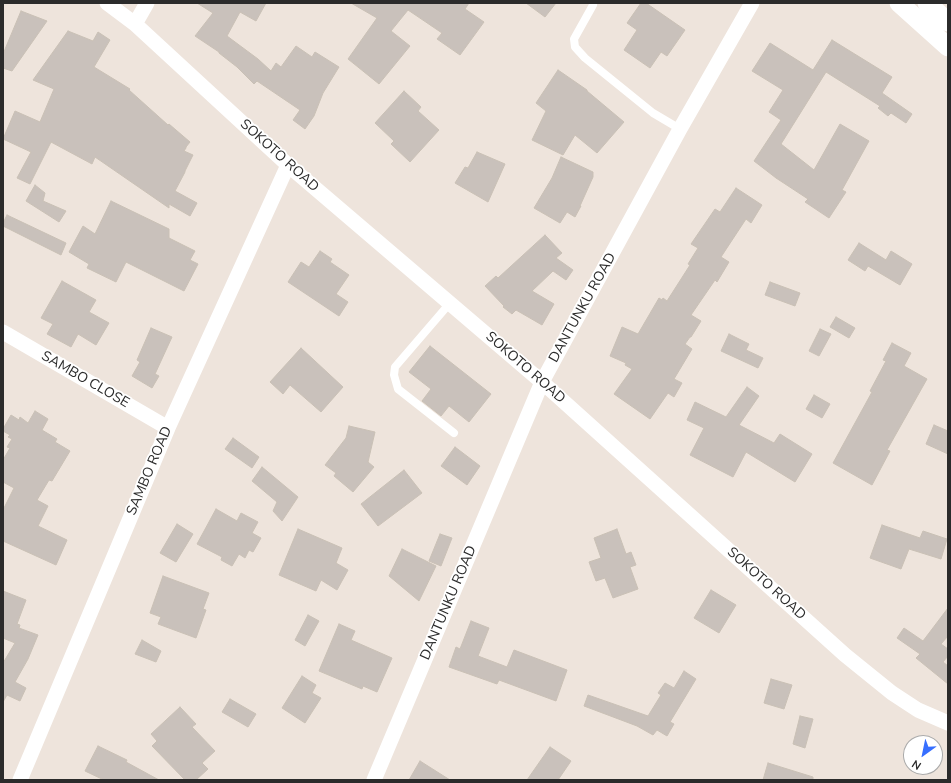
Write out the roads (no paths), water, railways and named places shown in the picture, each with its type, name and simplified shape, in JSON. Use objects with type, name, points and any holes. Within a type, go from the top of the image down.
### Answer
[{"type":"street","name":"SOKOTO ROAD","points":[[107,3],[135,24],[288,165],[542,382],[845,656],[892,693],[918,710],[948,723]]},
{"type":"street","points":[[135,24],[147,3]]},
{"type":"street","name":"DANTUNKU ROAD","points":[[374,780],[542,382],[680,129],[752,3]]},
{"type":"street","points":[[899,3],[948,47]]},
{"type":"street","points":[[927,3],[948,22]]},
{"type":"street","name":"SAMBO ROAD","points":[[20,780],[168,428],[288,165]]},
{"type":"street","name":"SAMBO CLOSE","points":[[3,332],[168,428]]},
{"type":"lane","points":[[593,5],[574,39],[575,47],[585,58],[648,109],[680,129]]},
{"type":"lane","points":[[450,303],[395,367],[394,375],[398,389],[454,433]]}]
